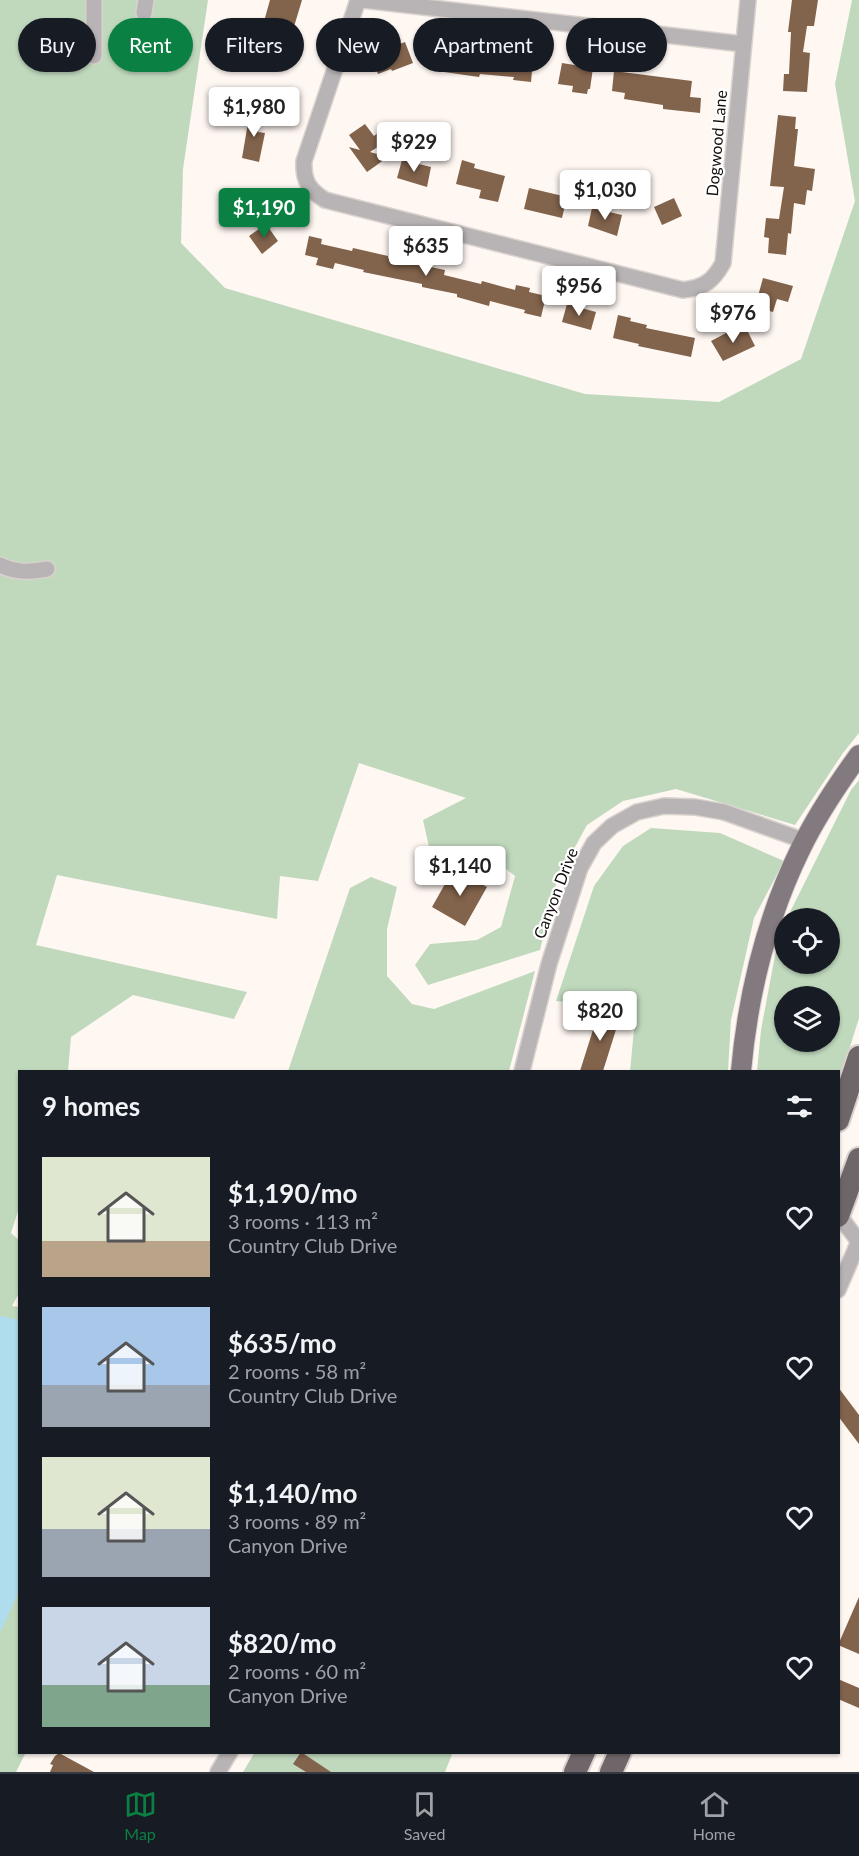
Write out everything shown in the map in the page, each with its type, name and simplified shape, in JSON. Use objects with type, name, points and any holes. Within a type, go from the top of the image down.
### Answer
[{"type":"highway","points":[[840,1114],[859,1057]]},
{"type":"highway","points":[[840,1213],[859,1159]]},
{"type":"highway","points":[[575,1772],[583,1754]]},
{"type":"highway","points":[[611,1772],[619,1754]]},
{"type":"main road","points":[[741,1070],[748,1017],[761,957],[780,897],[805,841],[859,754]]},
{"type":"street","points":[[94,0],[94,18]]},
{"type":"street","name":"Dogwood Lane","points":[[358,0],[304,161],[303,174],[307,185],[314,193],[325,200],[683,290],[707,284],[723,263],[748,0]]},
{"type":"street","points":[[363,0],[743,44]]},
{"type":"street","points":[[0,565],[10,570],[29,572],[47,569]]},
{"type":"street","name":"Canyon Drive","points":[[522,1070],[549,964],[580,868],[594,843],[612,826],[637,812],[664,806],[695,807],[724,813],[805,841]]},
{"type":"street","points":[[840,1217],[859,1241],[840,1285]]},
{"type":"street","points":[[218,1772],[229,1754]]},
{"type":"green space","points":[[0,0],[208,0],[183,169],[181,243],[225,288],[585,394],[719,402],[801,359],[855,201],[835,84],[852,0],[859,0],[859,733],[795,825],[676,789],[623,801],[587,825],[557,880],[540,950],[428,985],[415,965],[430,944],[477,940],[501,927],[515,876],[483,851],[431,856],[423,820],[466,798],[359,763],[318,881],[280,876],[277,919],[57,875],[36,945],[247,992],[234,1019],[133,995],[71,1037],[68,1070],[18,1070],[18,1211],[11,1233],[18,1239],[18,1295],[12,1306],[18,1307],[18,1754],[25,1754],[16,1772],[0,1772]]},
{"type":"green space","points":[[859,780],[859,1018],[840,1079],[840,1070],[757,1070],[761,1030],[774,961],[774,974],[840,974],[840,908],[792,908],[851,790]]},
{"type":"green space","points":[[651,828],[720,833],[784,861],[754,918],[731,1020],[728,1070],[630,1070],[636,1009],[556,1001],[594,886],[623,846]]},
{"type":"green space","points":[[371,877],[397,887],[387,929],[387,976],[412,1004],[434,1009],[535,971],[509,1070],[288,1070],[350,888]]},
{"type":"green space","points":[[254,1754],[452,1754],[445,1772],[243,1772]]},
{"type":"water","points":[[0,1316],[18,1320],[18,1588],[17,1596],[0,1633]]},
{"type":"building","points":[[270,0],[302,0],[297,18],[265,18]]},
{"type":"building","points":[[792,0],[818,0],[814,26],[807,26],[803,52],[810,53],[807,92],[783,91],[784,74],[789,74],[791,32],[788,32]]},
{"type":"building","points":[[405,42],[413,63],[401,68],[401,44]]},
{"type":"building","points":[[562,63],[566,64],[566,72],[592,72],[587,94],[572,92],[573,86],[558,84]]},
{"type":"building","points":[[444,72],[532,72],[531,82],[513,80],[514,77],[480,74],[479,77]]},
{"type":"building","points":[[614,72],[692,81],[690,97],[701,98],[700,113],[663,109],[663,105],[624,99],[625,93],[612,91]]},
{"type":"building","points":[[250,111],[262,113],[258,132],[265,133],[259,162],[242,158]]},
{"type":"building","points":[[778,115],[796,117],[795,129],[798,129],[794,166],[815,169],[812,191],[807,190],[805,205],[794,203],[786,255],[768,253],[769,238],[764,237],[766,218],[779,219],[784,187],[770,186]]},
{"type":"building","points":[[365,124],[374,136],[380,131],[387,141],[370,152],[388,157],[367,172],[349,147],[360,150],[349,135]]},
{"type":"building","points":[[402,160],[431,167],[427,187],[397,178]]},
{"type":"building","points":[[462,160],[475,164],[474,168],[505,176],[498,202],[479,198],[481,190],[456,184]]},
{"type":"building","points":[[529,188],[567,197],[562,218],[524,209]]},
{"type":"building","points":[[674,198],[682,216],[662,225],[654,207]]},
{"type":"building","points":[[592,208],[622,215],[617,236],[588,226]]},
{"type":"building","points":[[266,224],[278,241],[262,254],[249,236]]},
{"type":"building","points":[[309,236],[322,239],[321,244],[352,251],[353,248],[445,270],[444,275],[481,284],[482,281],[515,290],[516,285],[530,288],[529,292],[546,296],[541,317],[524,313],[525,310],[490,301],[489,306],[457,297],[457,294],[422,287],[422,284],[363,272],[364,270],[335,263],[333,269],[316,265],[318,258],[305,255]]},
{"type":"building","points":[[763,278],[793,286],[788,302],[777,299],[773,312],[755,307]]},
{"type":"building","points":[[567,304],[596,312],[591,330],[562,322]]},
{"type":"building","points":[[618,315],[647,325],[646,328],[695,338],[691,357],[638,346],[639,344],[613,338]]},
{"type":"building","points":[[746,328],[755,346],[723,361],[711,341],[730,331],[732,335]]},
{"type":"building","points":[[454,868],[487,887],[465,926],[432,907]]},
{"type":"building","points":[[599,1011],[620,1017],[603,1070],[580,1070]]},
{"type":"building","points":[[840,1390],[859,1415],[859,1444],[840,1419]]},
{"type":"building","points":[[859,1597],[859,1654],[840,1646],[840,1640]]},
{"type":"building","points":[[840,1680],[859,1688],[859,1708],[840,1700]]},
{"type":"building","points":[[61,1754],[94,1772],[50,1772],[53,1765],[50,1764],[55,1756]]},
{"type":"building","points":[[300,1754],[304,1754],[331,1772],[306,1772],[293,1764]]}]
